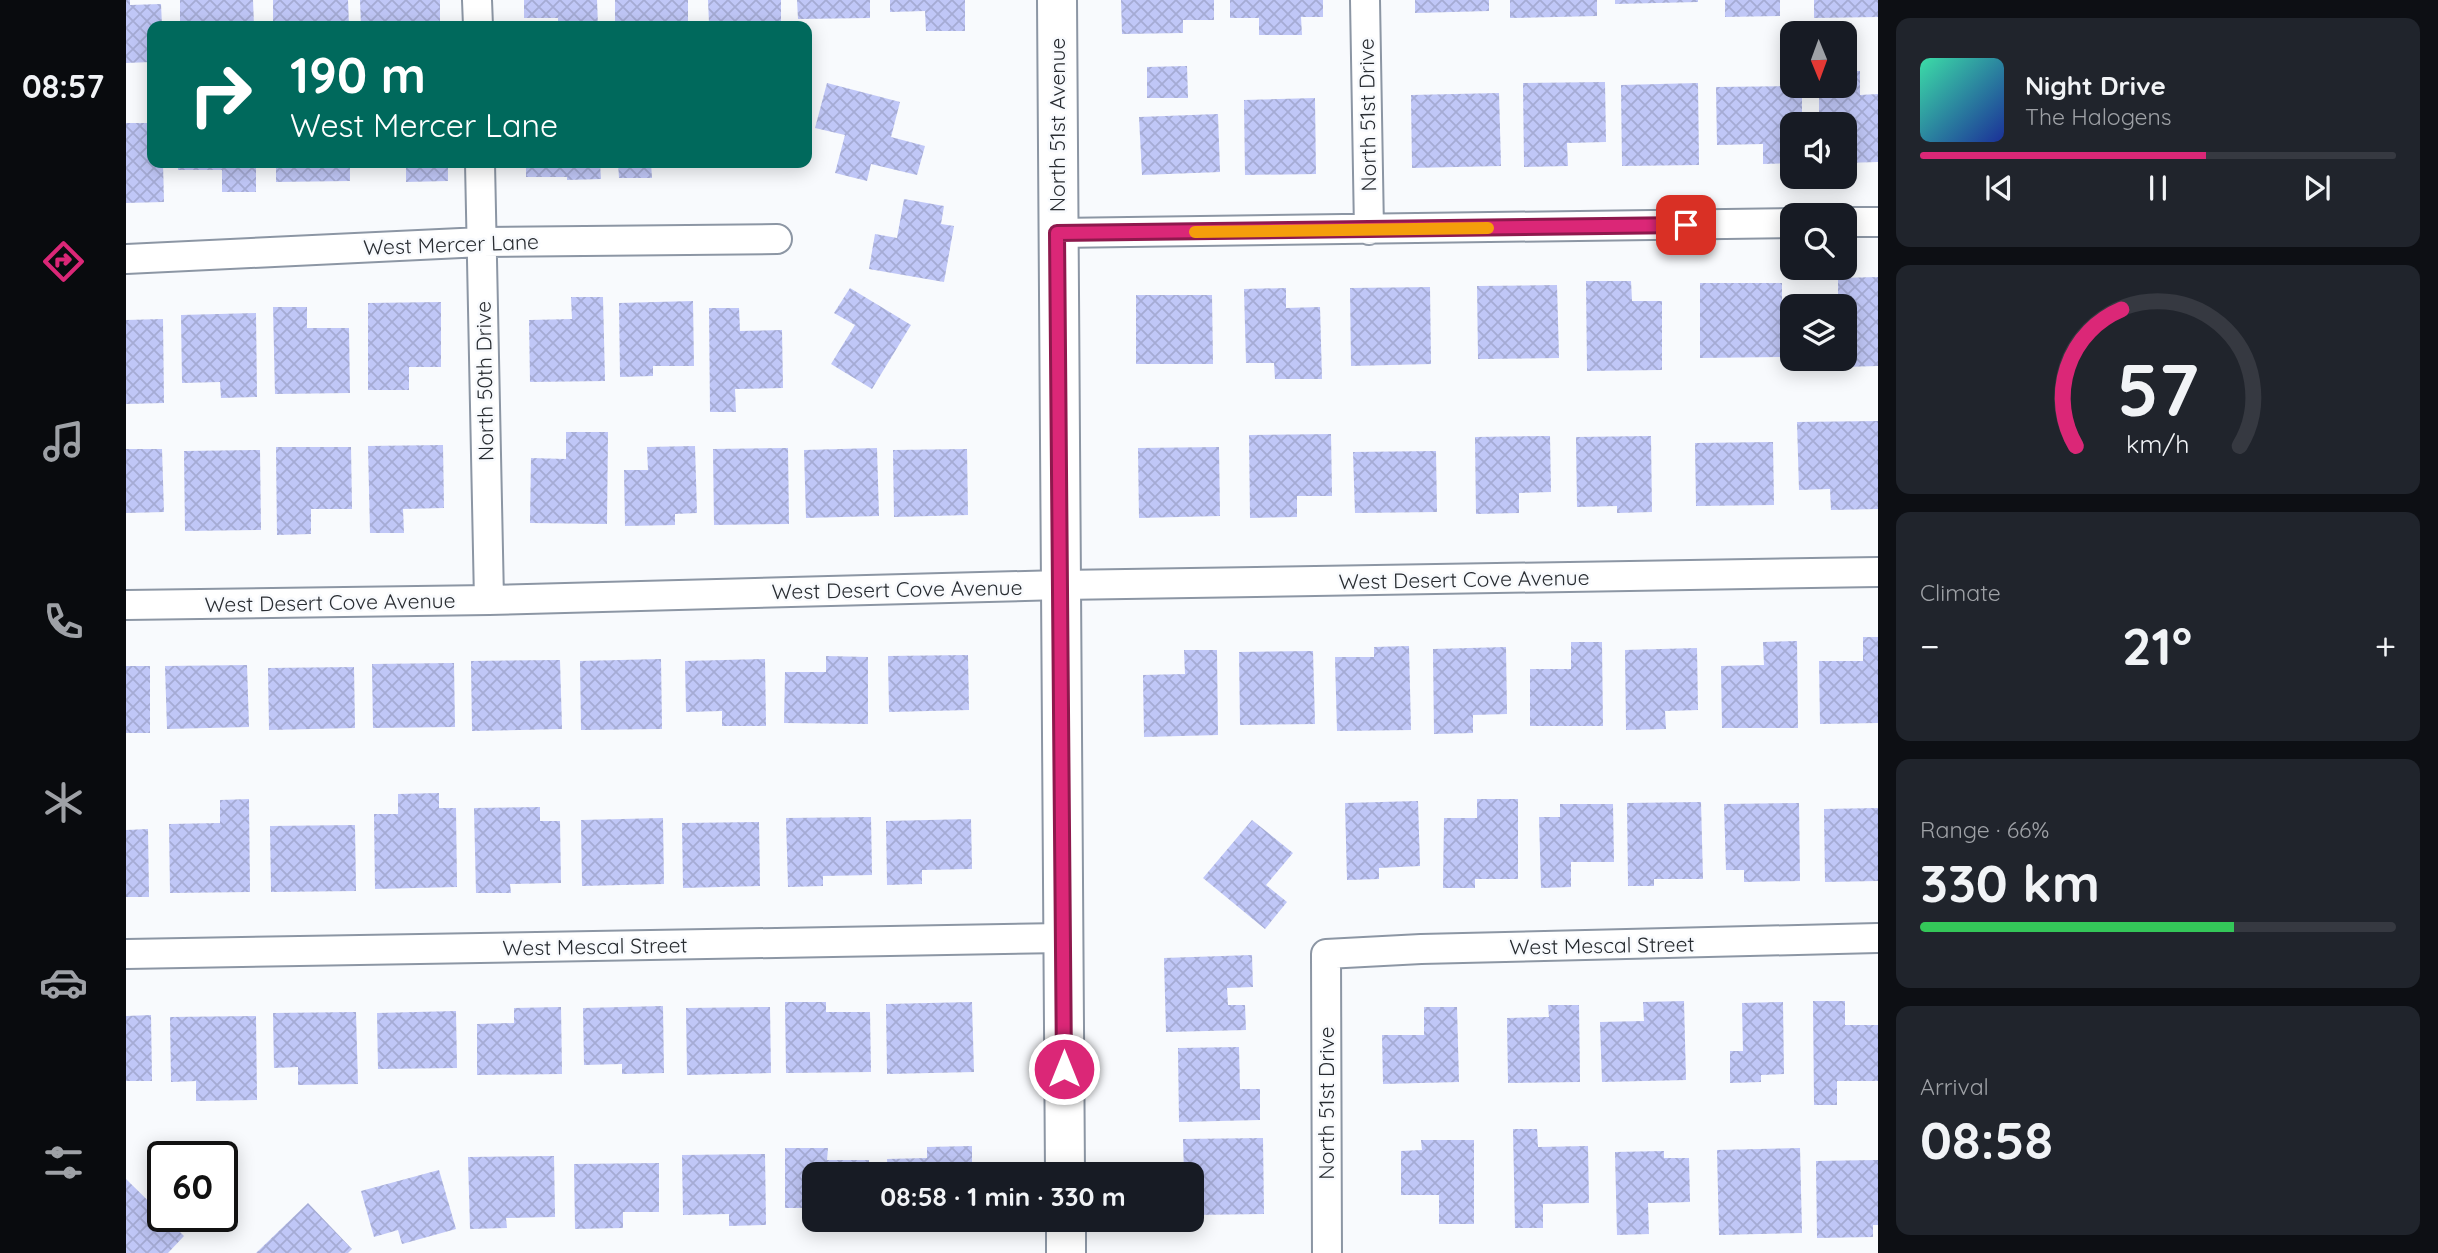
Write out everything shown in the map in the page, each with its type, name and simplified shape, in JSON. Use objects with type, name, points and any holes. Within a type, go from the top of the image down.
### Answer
[{"type":"main road","name":"North 51st Avenue","points":[[1056,0],[1065,1162]]},
{"type":"main road","points":[[1066,1232],[1066,1253]]},
{"type":"street","points":[[477,0],[478,21]]},
{"type":"street","name":"North 51st Drive","points":[[1365,0],[1369,230]]},
{"type":"street","name":"North 50th Drive","points":[[480,168],[489,600]]},
{"type":"street","points":[[1857,222],[1878,222]]},
{"type":"street","points":[[1057,233],[1780,223]]},
{"type":"street","name":"West Mercer Lane","points":[[126,259],[482,242],[777,239]]},
{"type":"street","name":"West Desert Cove Avenue","points":[[126,605],[489,600],[1061,585],[1878,572]]},
{"type":"street","name":"West Mescal Street","points":[[126,954],[1063,938]]},
{"type":"street","name":"West Mescal Street","points":[[1326,954],[1421,949],[1878,938]]},
{"type":"street","name":"North 51st Drive","points":[[1326,954],[1326,1253]]},
{"type":"building","points":[[126,0],[130,0],[130,5],[161,4],[162,21],[147,21],[147,62],[126,63]]},
{"type":"building","points":[[180,0],[253,0],[254,21],[180,21]]},
{"type":"building","points":[[273,0],[348,0],[349,21],[273,21]]},
{"type":"building","points":[[360,0],[440,0],[440,21],[361,21]]},
{"type":"building","points":[[524,0],[597,0],[598,21],[524,18]]},
{"type":"building","points":[[615,0],[688,0],[688,21],[615,21]]},
{"type":"building","points":[[708,0],[781,0],[781,21],[709,21]]},
{"type":"building","points":[[797,0],[870,0],[870,18],[798,19]]},
{"type":"building","points":[[890,0],[965,0],[965,31],[926,31],[925,11],[890,12]]},
{"type":"building","points":[[1121,0],[1214,0],[1214,20],[1183,20],[1183,33],[1122,34]]},
{"type":"building","points":[[1230,0],[1323,0],[1323,17],[1301,17],[1302,35],[1259,35],[1259,18],[1230,18]]},
{"type":"building","points":[[1415,0],[1489,0],[1489,11],[1415,13]]},
{"type":"building","points":[[1510,0],[1597,0],[1597,16],[1510,18]]},
{"type":"building","points":[[1615,0],[1698,0],[1698,2],[1615,4]]},
{"type":"building","points":[[1725,0],[1780,0],[1780,16],[1725,17]]},
{"type":"building","points":[[1814,0],[1878,0],[1878,17],[1814,18]]},
{"type":"building","points":[[1187,66],[1188,98],[1147,98],[1147,67]]},
{"type":"building","points":[[1857,71],[1860,71],[1860,95],[1878,94],[1878,162],[1857,163],[1857,112],[1819,112],[1819,98],[1857,98]]},
{"type":"building","points":[[1605,82],[1606,142],[1567,143],[1568,166],[1524,167],[1523,83]]},
{"type":"building","points":[[827,83],[900,102],[891,137],[925,146],[917,175],[871,164],[867,181],[835,173],[845,135],[815,128]]},
{"type":"building","points":[[1698,83],[1699,165],[1622,166],[1621,85]]},
{"type":"building","points":[[1780,86],[1780,98],[1802,98],[1802,112],[1780,112],[1780,163],[1763,164],[1763,144],[1717,145],[1716,87]]},
{"type":"building","points":[[1499,93],[1501,166],[1412,168],[1411,95]]},
{"type":"building","points":[[1315,98],[1316,174],[1245,175],[1244,100]]},
{"type":"building","points":[[1218,114],[1220,172],[1142,175],[1139,117]]},
{"type":"building","points":[[126,123],[147,123],[147,168],[163,168],[164,202],[126,203]]},
{"type":"building","points":[[256,168],[256,192],[222,192],[222,170],[178,170]]},
{"type":"building","points":[[276,168],[350,168],[350,181],[276,182]]},
{"type":"building","points":[[406,168],[448,168],[448,181],[406,182]]},
{"type":"building","points":[[526,168],[600,168],[601,179],[567,180],[567,177],[526,177]]},
{"type":"building","points":[[618,168],[651,168],[652,178],[619,178]]},
{"type":"building","points":[[904,199],[944,206],[941,224],[954,226],[944,282],[869,269],[875,234],[897,238]]},
{"type":"building","points":[[1878,277],[1878,366],[1857,367],[1857,294],[1838,294],[1838,280],[1857,280],[1857,278]]},
{"type":"building","points":[[1586,281],[1631,281],[1632,301],[1662,301],[1662,370],[1587,371]]},
{"type":"building","points":[[1700,283],[1782,283],[1780,357],[1700,358]]},
{"type":"building","points":[[1557,285],[1559,358],[1478,359],[1477,286]]},
{"type":"building","points":[[1430,287],[1431,364],[1351,366],[1350,288]]},
{"type":"building","points":[[850,288],[911,325],[872,389],[831,364],[855,325],[834,313]]},
{"type":"building","points":[[1286,288],[1286,308],[1320,307],[1322,379],[1275,379],[1274,363],[1246,363],[1244,289]]},
{"type":"building","points":[[1136,295],[1212,295],[1213,364],[1136,364]]},
{"type":"building","points":[[571,297],[603,297],[605,381],[530,382],[529,320],[572,319]]},
{"type":"building","points":[[693,301],[694,366],[653,366],[653,376],[620,377],[619,303]]},
{"type":"building","points":[[441,302],[441,367],[409,367],[409,390],[368,390],[368,303]]},
{"type":"building","points":[[273,307],[307,307],[307,328],[349,328],[350,393],[275,394]]},
{"type":"building","points":[[709,308],[739,308],[740,331],[782,330],[783,388],[735,389],[736,412],[710,412]]},
{"type":"building","points":[[256,313],[257,397],[221,398],[220,382],[182,383],[181,315]]},
{"type":"building","points":[[163,319],[164,403],[126,404],[126,320]]},
{"type":"building","points":[[1878,421],[1878,509],[1831,510],[1830,489],[1799,490],[1797,422]]},
{"type":"building","points":[[566,432],[608,432],[607,524],[530,523],[531,458],[566,459]]},
{"type":"building","points":[[1331,434],[1332,496],[1297,496],[1297,517],[1250,518],[1249,435]]},
{"type":"building","points":[[1550,436],[1551,492],[1519,493],[1519,513],[1476,514],[1475,437]]},
{"type":"building","points":[[1651,436],[1652,512],[1617,513],[1617,506],[1577,507],[1576,437]]},
{"type":"building","points":[[1773,442],[1774,505],[1696,506],[1695,443]]},
{"type":"building","points":[[443,445],[444,508],[403,509],[404,533],[370,533],[368,446]]},
{"type":"building","points":[[695,446],[697,513],[675,514],[675,525],[625,526],[624,470],[648,470],[647,447]]},
{"type":"building","points":[[276,447],[351,447],[352,509],[311,509],[311,534],[277,535]]},
{"type":"building","points":[[1219,447],[1220,516],[1139,518],[1138,448]]},
{"type":"building","points":[[788,448],[789,524],[714,525],[713,449]]},
{"type":"building","points":[[877,448],[879,516],[806,518],[804,450]]},
{"type":"building","points":[[126,449],[162,449],[164,512],[126,513]]},
{"type":"building","points":[[967,449],[968,515],[894,517],[893,450]]},
{"type":"building","points":[[260,450],[261,530],[185,531],[184,451]]},
{"type":"building","points":[[1436,451],[1437,512],[1355,513],[1353,452]]},
{"type":"building","points":[[1863,637],[1878,637],[1878,723],[1820,724],[1819,661],[1863,661]]},
{"type":"building","points":[[1797,641],[1798,728],[1722,728],[1721,666],[1764,665],[1763,642]]},
{"type":"building","points":[[1571,642],[1602,642],[1603,726],[1530,726],[1530,669],[1571,669]]},
{"type":"building","points":[[1409,646],[1411,730],[1337,731],[1335,657],[1374,657],[1374,647]]},
{"type":"building","points":[[1506,647],[1507,714],[1473,715],[1473,733],[1434,734],[1433,649]]},
{"type":"building","points":[[1697,648],[1698,710],[1665,711],[1666,729],[1626,730],[1625,650]]},
{"type":"building","points":[[1184,650],[1217,650],[1218,735],[1144,737],[1143,675],[1185,674]]},
{"type":"building","points":[[1313,651],[1315,724],[1240,725],[1239,652]]},
{"type":"building","points":[[968,655],[969,710],[889,712],[888,656]]},
{"type":"building","points":[[826,656],[868,657],[868,724],[784,723],[785,672],[826,672]]},
{"type":"building","points":[[661,659],[662,729],[581,730],[580,661]]},
{"type":"building","points":[[765,659],[766,726],[722,726],[722,711],[686,712],[685,661]]},
{"type":"building","points":[[560,660],[562,729],[472,731],[471,661]]},
{"type":"building","points":[[454,663],[455,727],[373,728],[372,664]]},
{"type":"building","points":[[247,665],[249,727],[167,729],[165,666]]},
{"type":"building","points":[[126,666],[150,666],[150,733],[126,733]]},
{"type":"building","points":[[354,667],[355,728],[269,730],[268,668]]},
{"type":"building","points":[[439,793],[439,808],[456,808],[457,887],[375,889],[374,814],[398,814],[398,794]]},
{"type":"building","points":[[249,799],[250,892],[170,893],[169,824],[220,823],[220,800]]},
{"type":"building","points":[[1477,799],[1518,799],[1518,879],[1475,879],[1475,888],[1443,888],[1444,818],[1477,818]]},
{"type":"building","points":[[1418,801],[1420,866],[1379,868],[1379,879],[1347,880],[1345,803]]},
{"type":"building","points":[[1701,802],[1703,879],[1654,879],[1654,886],[1628,886],[1627,803]]},
{"type":"building","points":[[1799,803],[1800,881],[1744,882],[1744,870],[1726,870],[1724,804]]},
{"type":"building","points":[[1560,804],[1613,804],[1614,862],[1571,862],[1571,887],[1541,888],[1539,817],[1560,817]]},
{"type":"building","points":[[540,807],[540,821],[560,821],[561,883],[510,884],[511,893],[476,893],[474,808]]},
{"type":"building","points":[[1878,808],[1878,881],[1825,882],[1824,809]]},
{"type":"building","points":[[871,817],[872,875],[823,876],[823,886],[788,887],[786,818]]},
{"type":"building","points":[[663,818],[664,884],[582,886],[581,820]]},
{"type":"building","points":[[971,819],[972,869],[922,870],[922,884],[887,885],[886,821]]},
{"type":"building","points":[[1252,820],[1293,853],[1266,885],[1287,902],[1265,929],[1203,878]]},
{"type":"building","points":[[759,822],[760,886],[683,888],[682,823]]},
{"type":"building","points":[[355,825],[356,891],[271,892],[270,826]]},
{"type":"building","points":[[148,829],[149,897],[126,897],[126,830]]},
{"type":"building","points":[[1252,955],[1253,987],[1227,988],[1228,1005],[1245,1005],[1246,1030],[1166,1032],[1164,958]]},
{"type":"building","points":[[1684,1001],[1686,1080],[1602,1082],[1600,1022],[1644,1021],[1643,1002]]},
{"type":"building","points":[[1813,1001],[1845,1001],[1845,1025],[1878,1025],[1878,1081],[1837,1081],[1837,1105],[1814,1105]]},
{"type":"building","points":[[785,1002],[826,1002],[826,1012],[870,1012],[871,1072],[786,1073]]},
{"type":"building","points":[[972,1002],[974,1072],[887,1074],[886,1004]]},
{"type":"building","points":[[1783,1002],[1784,1074],[1761,1075],[1761,1082],[1730,1083],[1730,1051],[1743,1051],[1742,1003]]},
{"type":"building","points":[[1548,1005],[1579,1005],[1580,1082],[1508,1083],[1507,1018],[1549,1017]]},
{"type":"building","points":[[663,1006],[664,1073],[622,1074],[622,1064],[584,1065],[583,1008]]},
{"type":"building","points":[[561,1007],[562,1074],[477,1075],[477,1024],[514,1023],[514,1008]]},
{"type":"building","points":[[770,1007],[771,1073],[687,1075],[686,1008]]},
{"type":"building","points":[[1424,1007],[1457,1007],[1459,1082],[1383,1084],[1382,1035],[1424,1035]]},
{"type":"building","points":[[456,1011],[457,1068],[378,1069],[377,1013]]},
{"type":"building","points":[[356,1012],[358,1084],[298,1085],[298,1067],[274,1068],[273,1013]]},
{"type":"building","points":[[151,1015],[152,1081],[126,1081],[126,1016]]},
{"type":"building","points":[[256,1016],[257,1100],[196,1101],[196,1081],[171,1082],[170,1017]]},
{"type":"building","points":[[1239,1047],[1240,1089],[1260,1089],[1260,1120],[1179,1122],[1178,1048]]},
{"type":"building","points":[[1513,1129],[1537,1129],[1538,1147],[1588,1146],[1589,1203],[1543,1204],[1543,1228],[1515,1228]]},
{"type":"building","points":[[1263,1138],[1264,1214],[1204,1215],[1204,1162],[1184,1162],[1183,1139]]},
{"type":"building","points":[[1421,1140],[1474,1140],[1474,1224],[1439,1224],[1439,1195],[1401,1195],[1401,1151],[1422,1150]]},
{"type":"building","points":[[972,1146],[972,1162],[887,1162],[887,1159],[927,1158],[927,1147]]},
{"type":"building","points":[[785,1148],[828,1148],[827,1160],[869,1160],[802,1162],[802,1208],[785,1208]]},
{"type":"building","points":[[1800,1148],[1802,1233],[1719,1235],[1717,1150]]},
{"type":"building","points":[[1664,1151],[1664,1158],[1689,1158],[1690,1202],[1648,1203],[1649,1234],[1617,1235],[1615,1152]]},
{"type":"building","points":[[765,1154],[766,1225],[729,1226],[729,1214],[683,1215],[682,1155]]},
{"type":"building","points":[[554,1156],[555,1217],[506,1218],[507,1228],[470,1229],[468,1157]]},
{"type":"building","points":[[1878,1160],[1878,1225],[1873,1225],[1873,1237],[1817,1238],[1816,1161]]},
{"type":"building","points":[[659,1163],[659,1212],[623,1212],[623,1228],[575,1229],[574,1164]]},
{"type":"building","points":[[439,1170],[456,1229],[402,1244],[398,1230],[374,1237],[361,1191]]},
{"type":"building","points":[[126,1179],[147,1200],[147,1232],[180,1232],[184,1236],[168,1253],[126,1253]]},
{"type":"building","points":[[308,1203],[352,1249],[348,1253],[256,1253]]},
{"type":"slow traffic","points":[[1195,232],[1488,228]]},
{"type":"route","points":[[1064,1069],[1057,233],[1686,225]]}]
